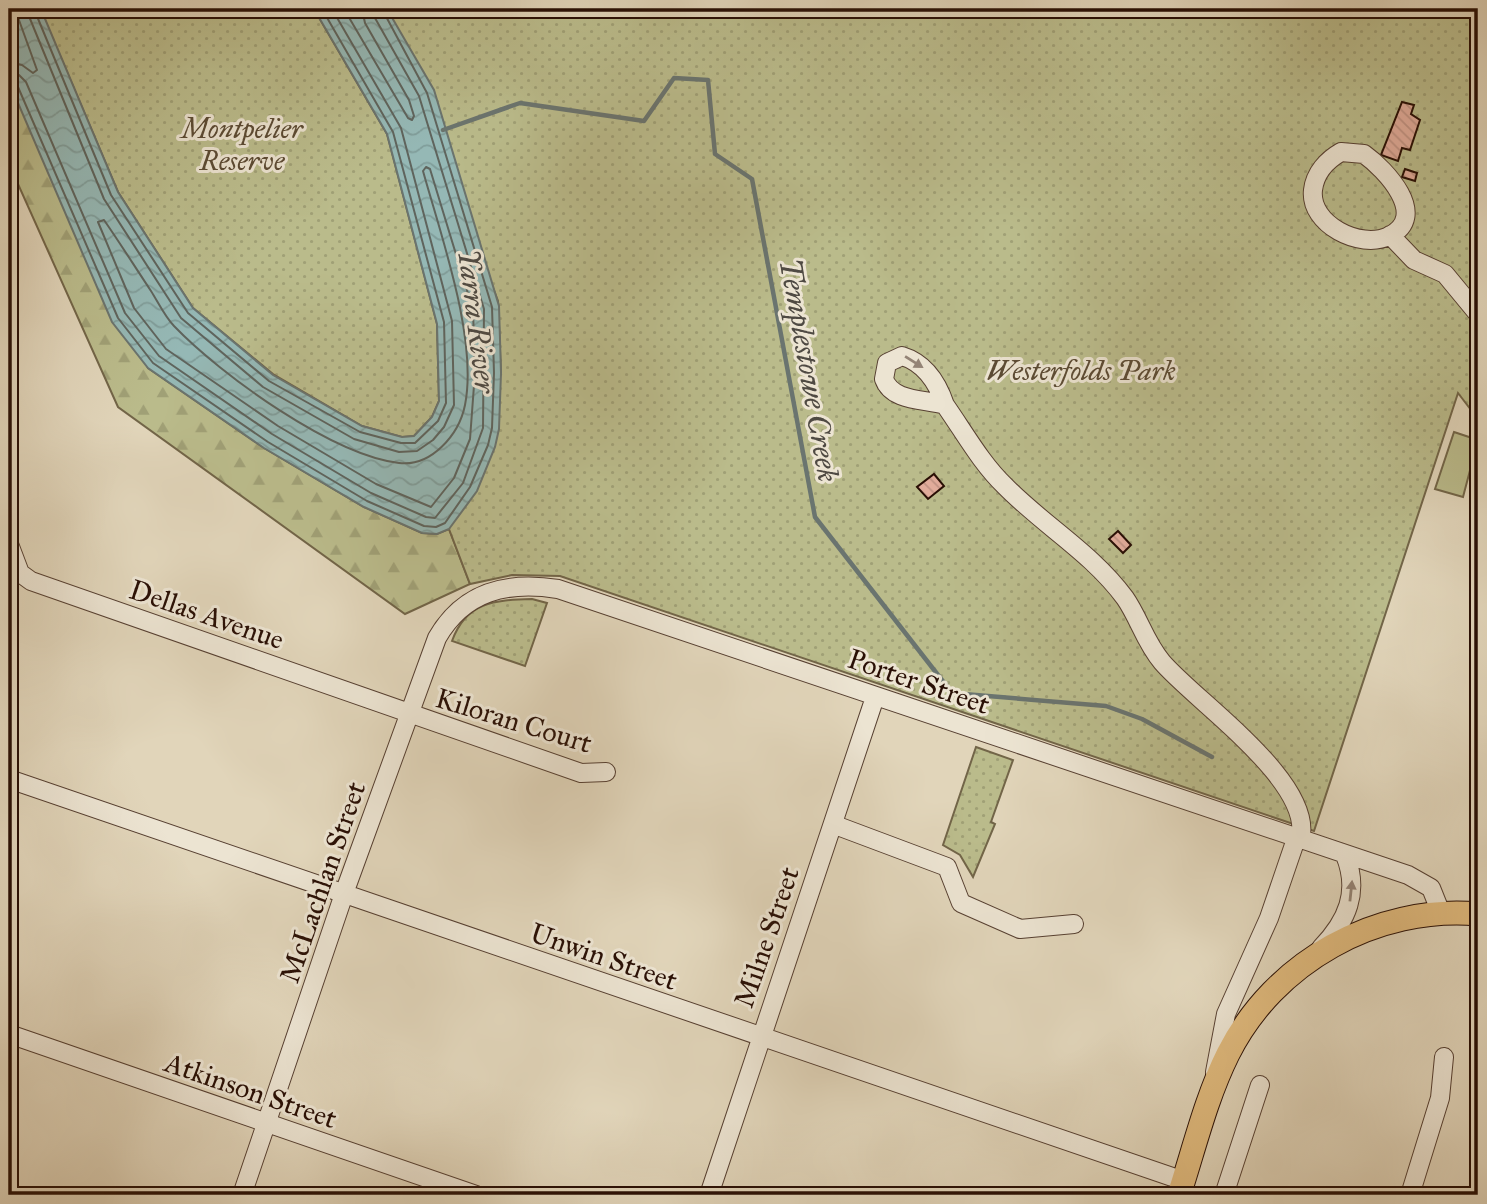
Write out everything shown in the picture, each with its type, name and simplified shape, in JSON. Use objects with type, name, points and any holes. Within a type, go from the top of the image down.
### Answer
[{"type":"main road","points":[[1181,1188],[1227,1055],[1248,1021],[1275,990],[1306,963],[1337,943],[1373,927],[1405,918],[1441,913],[1478,914]]},
{"type":"street","points":[[1341,152],[1358,152],[1371,159],[1395,184],[1405,202],[1405,212],[1397,231],[1390,236],[1374,239],[1352,236],[1321,217],[1312,194],[1318,176],[1329,159],[1341,152]]},
{"type":"street","points":[[1390,236],[1414,260],[1445,274],[1478,314]]},
{"type":"street","points":[[945,405],[1004,485],[1068,539],[1126,599],[1141,631],[1164,664],[1282,780],[1301,822],[1298,839],[1269,918],[1226,1014],[1218,1043],[1215,1086]]},
{"type":"street","name":"Dellas Avenue","points":[[9,544],[20,573],[31,581],[408,713]]},
{"type":"street","name":"Porter Street","points":[[472,598],[514,586],[558,590],[1422,881],[1436,896],[1441,913]]},
{"type":"street","name":"McLachlan Street","points":[[242,1195],[408,713],[437,638],[447,620],[472,598]]},
{"type":"street","name":"Milne Street","points":[[709,1195],[760,1037],[835,825],[875,697]]},
{"type":"street","name":"Kiloran Court","points":[[408,713],[581,773],[606,772]]},
{"type":"street","name":"Unwin Street","points":[[9,779],[760,1037],[1181,1188]]},
{"type":"street","points":[[835,825],[947,867],[961,902],[1020,929],[1074,924]]},
{"type":"street","points":[[1306,963],[1335,933],[1348,912],[1352,874],[1345,855]]},
{"type":"street","name":"Atkinson Street","points":[[9,1034],[476,1195]]},
{"type":"street","points":[[1409,1195],[1440,1098],[1444,1057]]},
{"type":"street","points":[[1224,1195],[1260,1085]]},
{"type":"green space","name":"Montpelier Reserve","points":[[40,9],[314,9],[387,134],[437,324],[439,401],[432,417],[414,436],[402,437],[362,426],[273,374],[193,308],[118,192]]},
{"type":"green space","name":"Westerfolds Park","points":[[387,9],[1478,9],[1478,419],[1458,393],[1314,831],[560,576],[512,575],[470,584],[449,529],[501,373],[498,301]]},
{"type":"green space","points":[[9,82],[148,368],[264,448],[364,507],[422,533],[437,534],[449,529],[470,584],[405,614],[118,407],[9,164]]},
{"type":"green space","points":[[1454,432],[1478,440],[1463,497],[1435,489]]},
{"type":"green space","points":[[532,599],[547,603],[525,666],[452,641],[465,618],[473,611],[494,602]]},
{"type":"green space","points":[[976,747],[1013,760],[991,822],[995,824],[973,877],[960,855],[943,845]]},
{"type":"water","name":"Yarra River","points":[[9,9],[40,9],[118,192],[193,308],[273,375],[362,426],[402,437],[414,436],[432,417],[439,401],[437,324],[387,134],[314,9],[387,9],[434,90],[499,306],[501,373],[499,429],[495,447],[477,491],[449,529],[437,534],[422,533],[364,507],[264,448],[148,368],[112,322],[9,82]]},
{"type":"building","points":[[1402,102],[1414,105],[1411,114],[1420,120],[1410,150],[1402,148],[1398,161],[1381,155]]},
{"type":"building","points":[[1405,169],[1417,173],[1415,181],[1402,177]]},
{"type":"building","points":[[934,474],[944,486],[928,499],[917,487]]},
{"type":"building","points":[[1118,531],[1131,545],[1123,553],[1109,539]]},
{"type":"waterway","name":"Templestowe Creek","points":[[443,130],[520,103],[644,121],[674,78],[708,80],[715,154],[752,179],[815,517],[952,693],[1106,706],[1142,719],[1212,757]]}]
